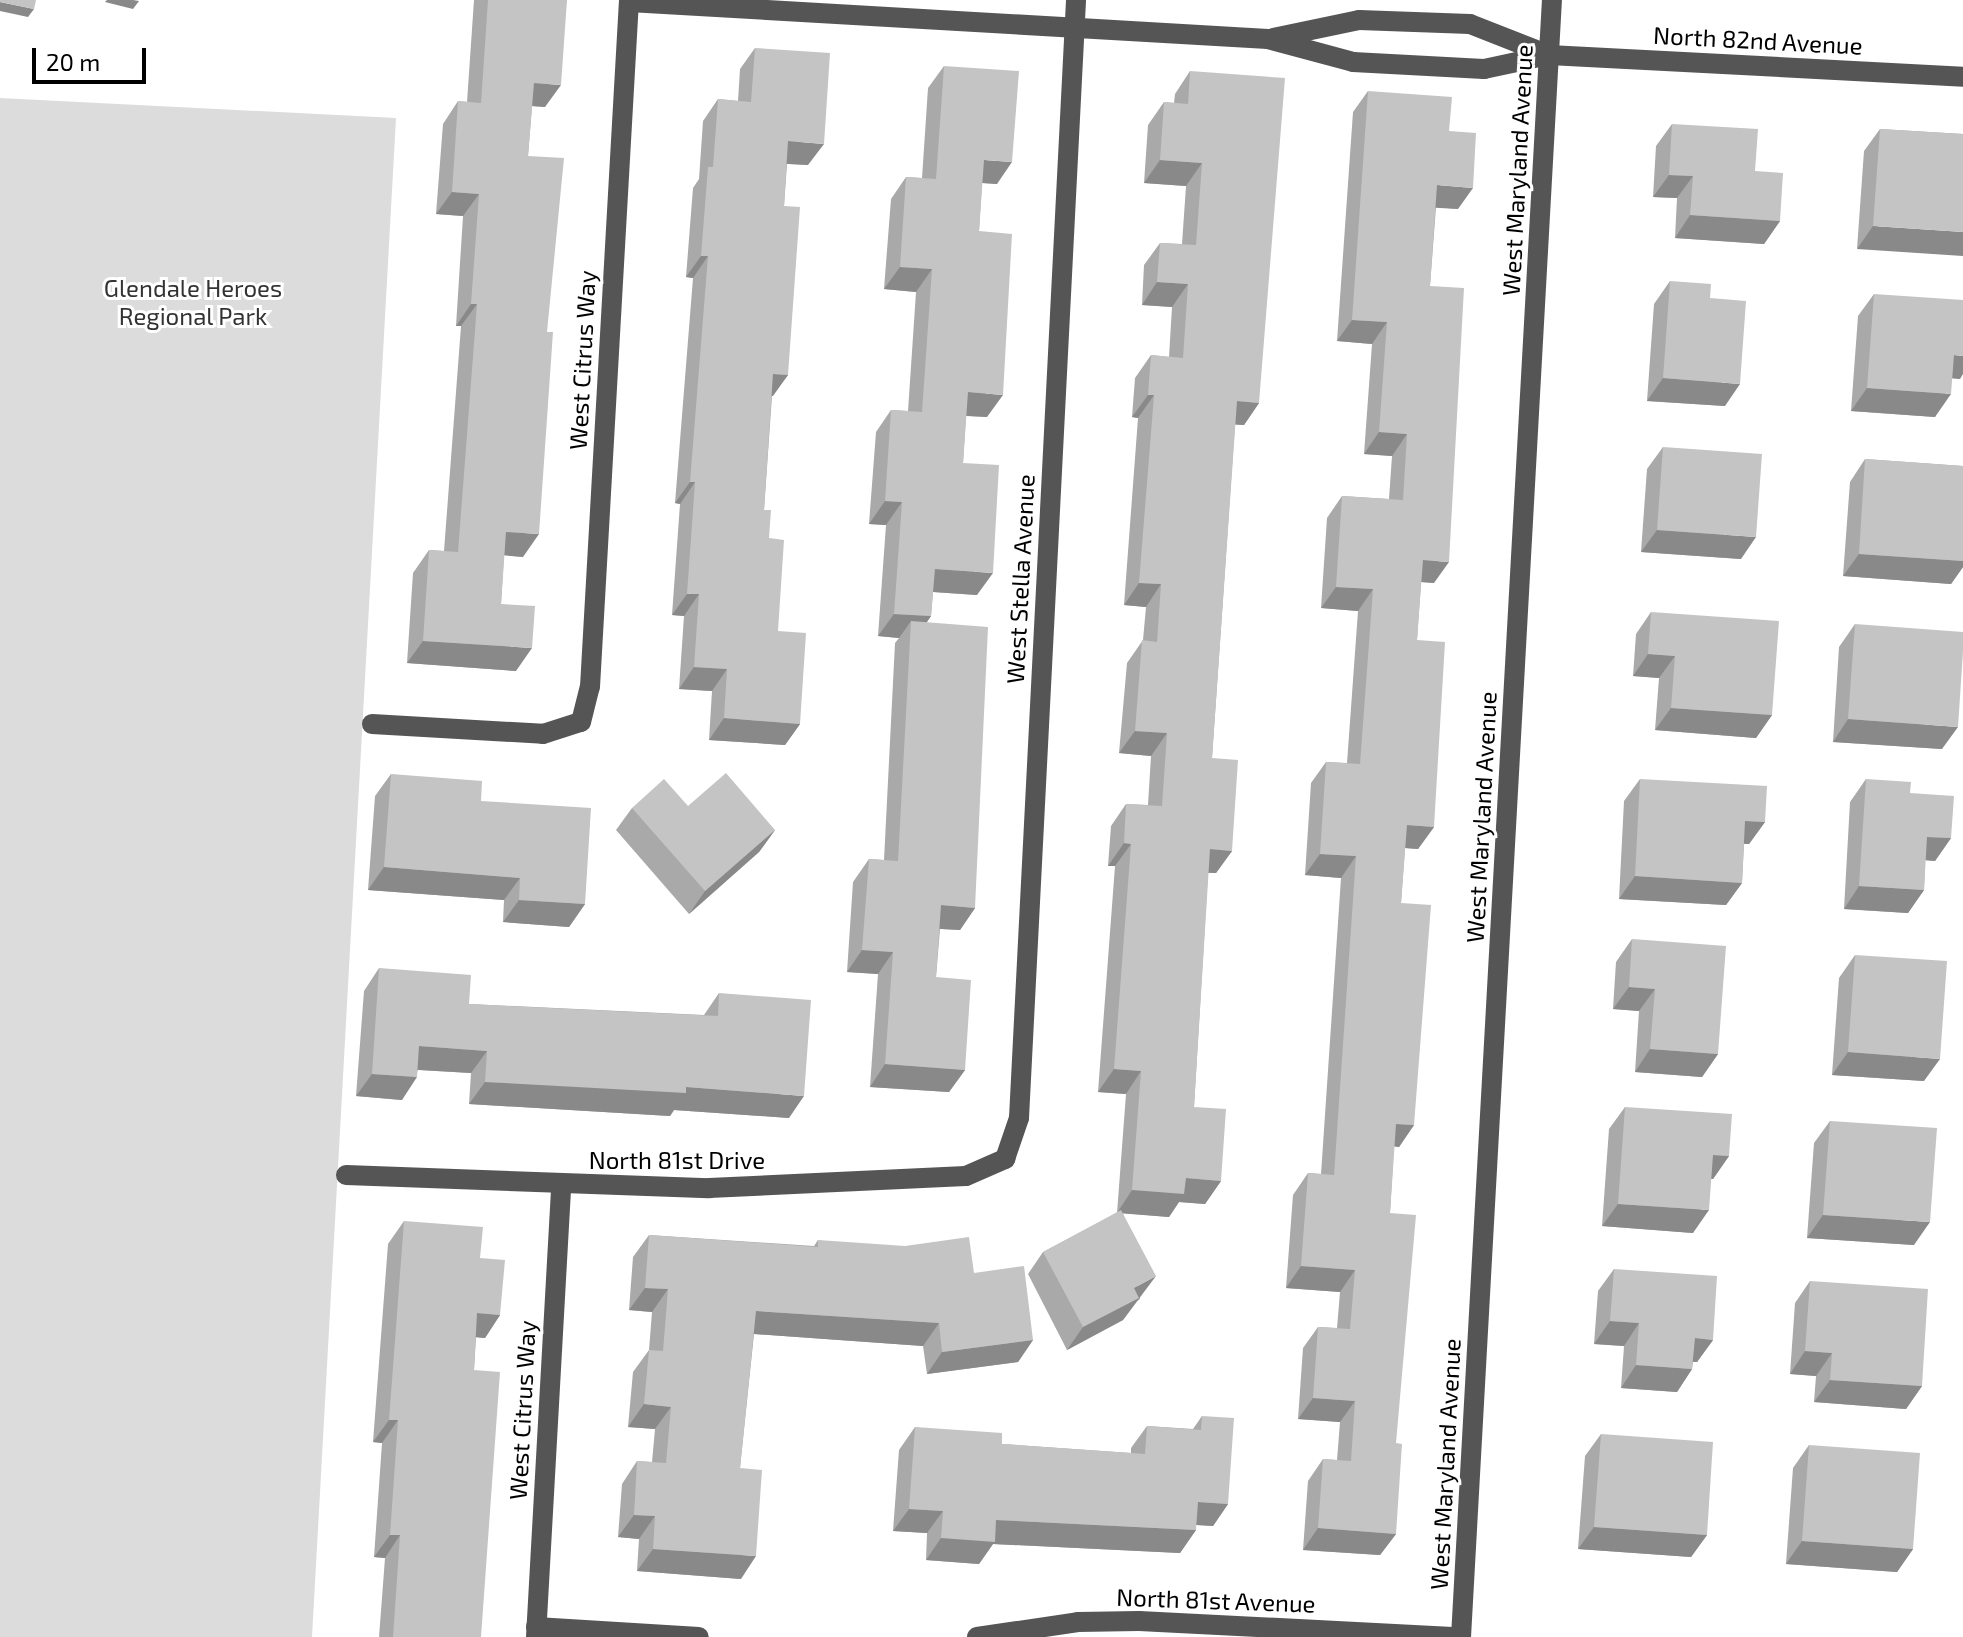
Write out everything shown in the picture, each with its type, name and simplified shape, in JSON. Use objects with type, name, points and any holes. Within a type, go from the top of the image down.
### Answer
[{"type":"street","name":"West Stella Avenue","points":[[1005,1159],[1019,1118],[1076,0]]},
{"type":"street","name":"West Maryland Avenue","points":[[1461,1637],[1552,0]]},
{"type":"street","name":"North 82nd Avenue","points":[[629,1],[1073,31],[1268,39],[1353,62],[1484,69],[1549,55],[1963,77]]},
{"type":"street","name":"West Citrus Way","points":[[372,724],[543,734],[581,722],[590,687],[629,1]]},
{"type":"street","name":"North 82nd Avenue","points":[[1268,39],[1359,20],[1470,24],[1549,55]]},
{"type":"street","name":"North 81st Drive","points":[[346,1175],[561,1186],[709,1188],[966,1176],[1005,1159]]},
{"type":"street","name":"West Citrus Way","points":[[536,1632],[561,1186]]},
{"type":"street","name":"North 81st Avenue","points":[[977,1637],[1078,1622],[1139,1621],[1453,1637]]},
{"type":"street","points":[[536,1632],[699,1637]]},
{"type":"green space","name":"Glendale Heroes Regional Park","points":[[0,98],[396,118],[312,1637],[0,1637]]},
{"type":"building","points":[[0,0],[36,0],[34,9]]},
{"type":"building","points":[[488,0],[567,0],[561,85],[534,83],[528,156],[564,158],[547,332],[553,332],[539,534],[506,532],[501,604],[535,606],[532,648],[423,641],[429,550],[458,552],[477,304],[471,304],[479,194],[452,192],[458,101],[481,103]]},
{"type":"building","points":[[755,48],[830,53],[824,144],[788,141],[784,206],[800,207],[788,375],[773,374],[764,510],[771,510],[769,538],[784,540],[778,631],[806,633],[800,724],[724,718],[727,669],[694,667],[699,594],[687,594],[695,482],[690,482],[708,256],[701,256],[708,167],[713,167],[718,99],[751,102]]},
{"type":"building","points":[[944,66],[1019,71],[1012,162],[984,160],[979,231],[1012,234],[1003,395],[968,392],[963,463],[999,465],[993,573],[935,569],[931,616],[894,614],[902,502],[885,501],[891,410],[922,412],[932,269],[900,267],[906,177],[936,179]]},
{"type":"building","points":[[1190,71],[1285,78],[1259,403],[1237,401],[1212,758],[1238,760],[1232,851],[1210,849],[1194,1107],[1226,1109],[1221,1181],[1186,1178],[1184,1194],[1132,1190],[1141,1071],[1114,1069],[1131,844],[1124,843],[1126,804],[1162,806],[1167,733],[1135,731],[1142,640],[1157,642],[1161,584],[1139,583],[1154,395],[1148,395],[1151,355],[1183,358],[1188,284],[1157,282],[1160,243],[1196,245],[1202,163],[1160,160],[1164,102],[1188,104]]},
{"type":"building","points":[[1368,91],[1452,97],[1449,131],[1476,133],[1473,188],[1437,185],[1430,286],[1464,288],[1449,562],[1423,560],[1417,640],[1445,642],[1434,827],[1407,825],[1401,903],[1431,905],[1414,1125],[1396,1124],[1390,1213],[1416,1215],[1396,1443],[1402,1444],[1396,1534],[1318,1528],[1323,1459],[1351,1461],[1355,1401],[1313,1398],[1318,1327],[1350,1329],[1355,1270],[1301,1266],[1308,1173],[1334,1175],[1356,856],[1320,854],[1326,762],[1360,764],[1373,589],[1336,587],[1342,496],[1403,500],[1407,434],[1379,432],[1387,322],[1352,320]]},
{"type":"building","points":[[1672,124],[1758,129],[1755,171],[1783,173],[1780,221],[1690,215],[1693,176],[1669,175]]},
{"type":"building","points":[[1880,129],[1963,134],[1963,232],[1873,226]]},
{"type":"building","points":[[1670,281],[1711,284],[1710,298],[1746,301],[1740,384],[1663,378]]},
{"type":"building","points":[[1874,294],[1963,300],[1963,356],[1954,355],[1951,394],[1867,388]]},
{"type":"building","points":[[1663,447],[1762,454],[1756,537],[1657,530]]},
{"type":"building","points":[[1865,459],[1963,466],[1963,561],[1859,554]]},
{"type":"building","points":[[1651,612],[1779,621],[1772,715],[1671,708],[1675,656],[1648,654]]},
{"type":"building","points":[[911,621],[988,627],[975,908],[941,905],[936,977],[971,980],[965,1070],[885,1064],[893,952],[862,950],[869,859],[898,861]]},
{"type":"building","points":[[1855,624],[1963,632],[1958,727],[1848,719]]},
{"type":"building","points":[[726,773],[775,830],[705,891],[632,808],[664,779],[688,806]]},
{"type":"building","points":[[391,774],[482,781],[481,801],[591,808],[585,904],[519,900],[520,878],[384,867]]},
{"type":"building","points":[[1640,779],[1767,786],[1765,822],[1745,821],[1742,883],[1635,876]]},
{"type":"building","points":[[1866,779],[1911,782],[1910,793],[1954,796],[1951,838],[1927,837],[1924,890],[1859,886]]},
{"type":"building","points":[[1632,939],[1726,946],[1718,1054],[1650,1049],[1655,989],[1629,987]]},
{"type":"building","points":[[1855,955],[1947,961],[1940,1059],[1848,1052]]},
{"type":"building","points":[[379,968],[471,975],[469,1004],[718,1016],[719,993],[811,1000],[804,1096],[686,1087],[686,1093],[485,1082],[487,1051],[419,1046],[417,1077],[372,1074]]},
{"type":"building","points":[[1625,1107],[1732,1114],[1729,1156],[1713,1155],[1709,1210],[1618,1204]]},
{"type":"building","points":[[1830,1121],[1937,1128],[1930,1222],[1823,1215]]},
{"type":"building","points":[[1121,1210],[1156,1276],[1134,1288],[1139,1298],[1083,1327],[1043,1252]]},
{"type":"building","points":[[404,1221],[483,1227],[480,1258],[505,1260],[500,1315],[477,1313],[474,1370],[500,1372],[481,1637],[393,1637],[400,1535],[390,1535],[398,1420],[389,1420]]},
{"type":"building","points":[[649,1235],[818,1247],[818,1240],[905,1246],[969,1237],[974,1273],[1024,1266],[1033,1340],[942,1352],[939,1323],[756,1311],[740,1468],[762,1470],[756,1556],[653,1549],[655,1516],[634,1515],[637,1461],[666,1463],[671,1407],[644,1404],[649,1350],[663,1351],[668,1289],[645,1288]]},
{"type":"building","points":[[1614,1269],[1717,1276],[1713,1340],[1695,1338],[1692,1369],[1636,1365],[1639,1323],[1610,1321]]},
{"type":"building","points":[[1810,1281],[1928,1289],[1922,1386],[1830,1380],[1832,1353],[1805,1351]]},
{"type":"building","points":[[1202,1416],[1234,1418],[1228,1504],[1198,1502],[1196,1530],[996,1520],[995,1542],[941,1538],[943,1511],[909,1509],[915,1427],[1002,1433],[1002,1444],[1145,1454],[1147,1426],[1201,1430]]},
{"type":"building","points":[[1601,1434],[1713,1442],[1707,1535],[1594,1527]]},
{"type":"building","points":[[1809,1445],[1920,1453],[1913,1549],[1802,1541]]}]
